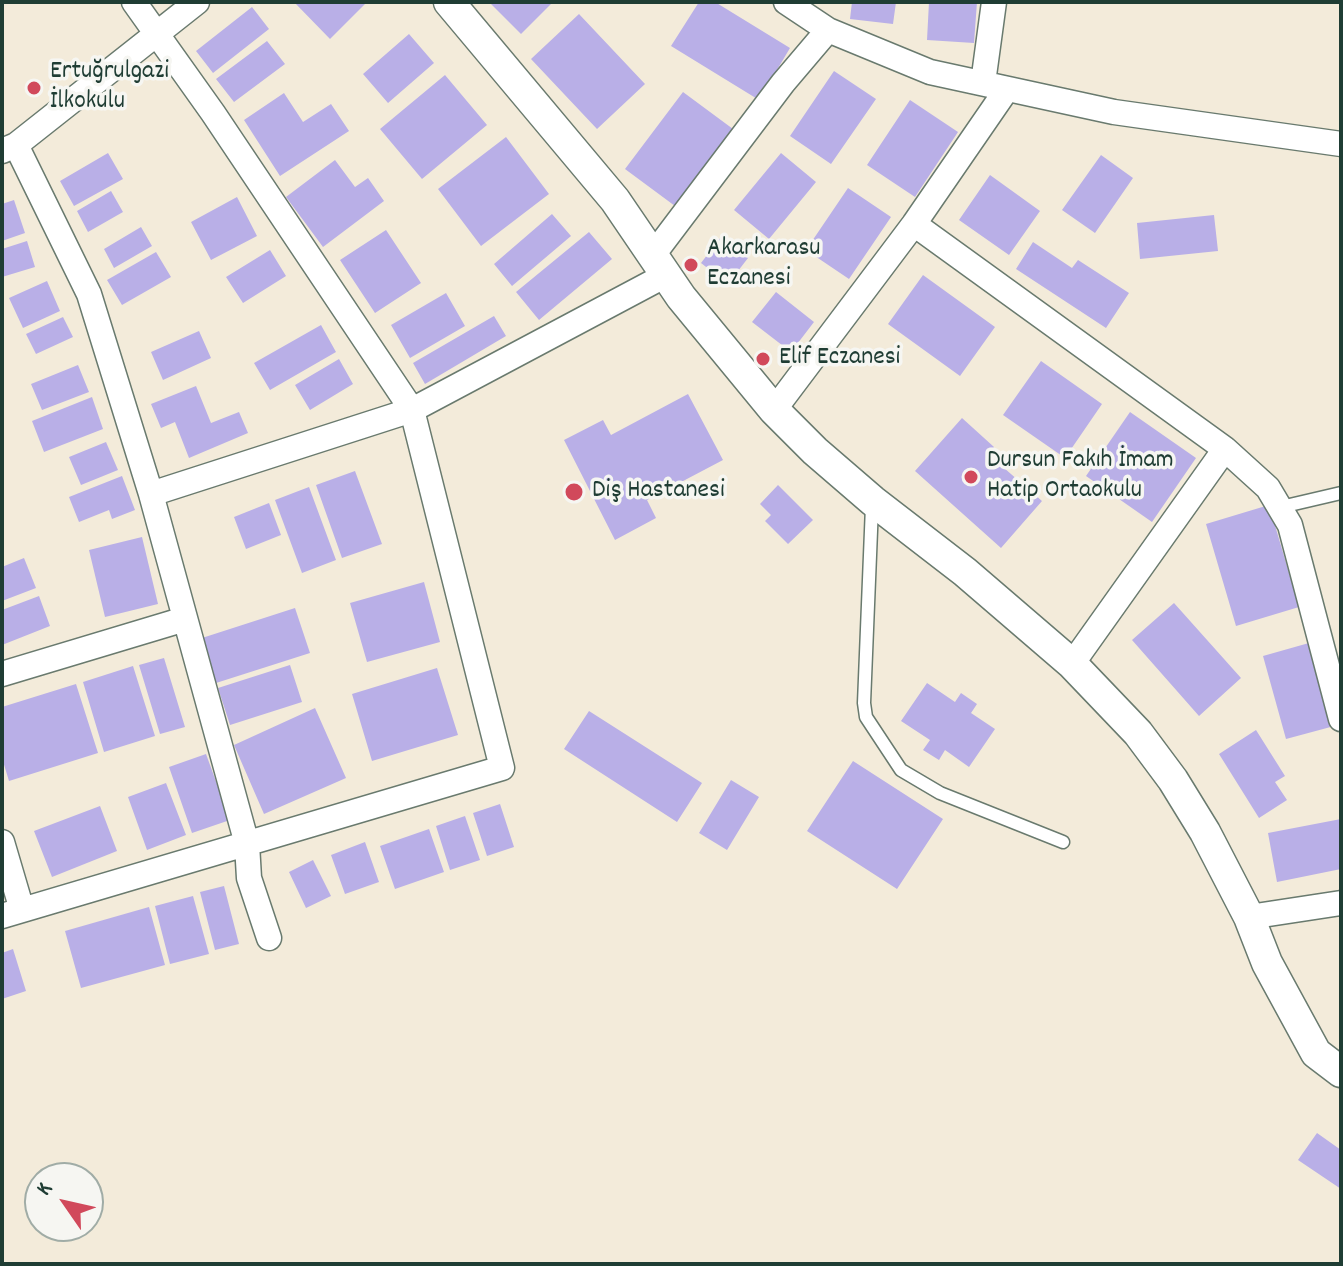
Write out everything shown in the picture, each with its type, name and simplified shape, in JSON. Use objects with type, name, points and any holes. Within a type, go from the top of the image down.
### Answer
[{"type":"street","points":[[2,842],[12,913],[502,768],[412,410],[134,2]]},
{"type":"street","points":[[197,2],[9,148],[89,294],[151,494],[247,844],[249,878],[269,938]]},
{"type":"street","points":[[449,2],[615,200],[681,297],[774,410],[815,451],[873,501],[965,572],[1072,664],[1138,733],[1173,780],[1205,832],[1249,917],[1267,963],[1316,1053],[1341,1072]]},
{"type":"street","points":[[786,2],[828,30],[930,72],[1114,112],[1341,144]]},
{"type":"street","points":[[983,83],[994,2]]},
{"type":"street","points":[[151,494],[412,410],[659,265],[783,83],[828,30]]},
{"type":"street","points":[[774,410],[914,224],[1007,89]]},
{"type":"street","points":[[914,224],[1225,449],[1268,488],[1290,525],[1341,719]]},
{"type":"street","points":[[1072,664],[1225,449]]},
{"type":"street","points":[[2,674],[185,619]]},
{"type":"street","points":[[1249,917],[1341,903]]},
{"type":"lane","points":[[1281,507],[1341,493]]},
{"type":"lane","points":[[873,501],[864,703],[866,717],[901,770],[940,793],[1063,842]]},
{"type":"building","points":[[294,2],[367,2],[330,39]]},
{"type":"building","points":[[489,2],[553,2],[521,34]]},
{"type":"building","points":[[699,2],[715,2],[790,48],[759,100],[671,46]]},
{"type":"building","points":[[852,2],[896,2],[893,24],[850,19]]},
{"type":"building","points":[[929,2],[977,2],[974,43],[927,40]]},
{"type":"building","points":[[252,7],[269,29],[213,73],[196,51]]},
{"type":"building","points":[[579,14],[645,84],[597,129],[531,59]]},
{"type":"building","points":[[409,34],[434,63],[388,103],[363,74]]},
{"type":"building","points":[[267,41],[285,64],[234,102],[216,79]]},
{"type":"building","points":[[834,71],[876,99],[831,164],[790,136]]},
{"type":"building","points":[[445,75],[487,125],[422,179],[380,129]]},
{"type":"building","points":[[683,92],[733,129],[675,206],[625,169]]},
{"type":"building","points":[[284,93],[303,122],[331,104],[349,131],[280,176],[244,120]]},
{"type":"building","points":[[910,100],[958,132],[915,197],[867,165]]},
{"type":"building","points":[[506,137],[549,194],[481,246],[438,189]]},
{"type":"building","points":[[108,153],[123,179],[74,206],[60,181]]},
{"type":"building","points":[[781,153],[816,182],[769,239],[734,210]]},
{"type":"building","points":[[1101,155],[1133,178],[1095,233],[1062,210]]},
{"type":"building","points":[[335,160],[355,187],[368,178],[384,201],[323,247],[286,197]]},
{"type":"building","points":[[990,175],[1040,211],[1009,255],[959,220]]},
{"type":"building","points":[[848,188],[891,217],[849,279],[806,250]]},
{"type":"building","points":[[111,191],[123,212],[88,232],[77,211]]},
{"type":"building","points":[[237,197],[257,236],[211,260],[191,222]]},
{"type":"building","points":[[14,200],[25,233],[2,241],[2,204]]},
{"type":"building","points":[[552,214],[571,236],[512,286],[494,264]]},
{"type":"building","points":[[1214,215],[1218,251],[1140,259],[1137,223]]},
{"type":"building","points":[[141,227],[152,246],[114,268],[104,249]]},
{"type":"building","points":[[386,230],[421,283],[375,313],[340,260]]},
{"type":"building","points":[[589,232],[612,259],[539,320],[516,292]]},
{"type":"building","points":[[721,237],[748,258],[728,284],[701,263]]},
{"type":"building","points":[[27,241],[35,267],[2,277],[2,249]]},
{"type":"building","points":[[1033,242],[1072,268],[1078,260],[1129,293],[1106,328],[1016,269]]},
{"type":"building","points":[[270,250],[286,276],[243,303],[226,277]]},
{"type":"building","points":[[156,252],[171,277],[122,305],[107,280]]},
{"type":"building","points":[[923,275],[995,327],[960,376],[888,324]]},
{"type":"building","points":[[47,281],[60,311],[23,328],[9,298]]},
{"type":"building","points":[[776,292],[814,322],[791,352],[752,322]]},
{"type":"building","points":[[446,293],[465,326],[410,358],[391,325]]},
{"type":"building","points":[[494,316],[506,336],[425,384],[413,363]]},
{"type":"building","points":[[63,317],[73,337],[36,354],[26,334]]},
{"type":"building","points":[[321,325],[336,352],[270,390],[254,363]]},
{"type":"building","points":[[199,331],[211,358],[163,380],[151,352]]},
{"type":"building","points":[[339,359],[353,384],[310,410],[295,385]]},
{"type":"building","points":[[1041,361],[1102,404],[1065,458],[1003,415]]},
{"type":"building","points":[[78,365],[89,392],[42,410],[31,384]]},
{"type":"building","points":[[196,386],[211,423],[239,412],[248,433],[189,458],[175,422],[161,428],[151,404]]},
{"type":"building","points":[[688,394],[723,460],[647,500],[656,518],[615,540],[564,440],[603,420],[611,435]]},
{"type":"building","points":[[92,397],[103,429],[44,452],[32,421]]},
{"type":"building","points":[[1130,412],[1196,458],[1152,522],[1086,476]]},
{"type":"building","points":[[962,418],[994,447],[988,454],[1042,501],[1001,548],[915,471]]},
{"type":"building","points":[[106,442],[118,470],[81,485],[69,457]]},
{"type":"building","points":[[355,471],[382,544],[342,558],[316,485]]},
{"type":"building","points":[[122,476],[135,510],[112,519],[109,510],[79,522],[69,497]]},
{"type":"building","points":[[778,485],[813,520],[788,544],[765,521],[771,515],[760,504]]},
{"type":"building","points":[[309,487],[336,560],[302,573],[275,500]]},
{"type":"building","points":[[269,503],[281,535],[246,549],[234,517]]},
{"type":"building","points":[[1269,505],[1299,607],[1236,626],[1206,524]]},
{"type":"building","points":[[142,537],[158,604],[105,617],[89,550]]},
{"type":"building","points":[[24,558],[36,588],[2,601],[2,567]]},
{"type":"building","points":[[424,582],[440,642],[367,662],[350,603]]},
{"type":"building","points":[[39,596],[50,626],[2,645],[2,610]]},
{"type":"building","points":[[1174,603],[1241,678],[1199,716],[1132,640]]},
{"type":"building","points":[[295,608],[310,653],[216,683],[202,638]]},
{"type":"building","points":[[1316,641],[1338,725],[1286,739],[1263,656]]},
{"type":"building","points":[[164,658],[185,727],[160,734],[139,665]]},
{"type":"building","points":[[290,665],[302,702],[230,725],[218,688]]},
{"type":"building","points":[[133,666],[155,736],[104,752],[83,682]]},
{"type":"building","points":[[437,668],[458,735],[372,761],[352,694]]},
{"type":"building","points":[[927,683],[955,702],[961,693],[977,704],[971,713],[995,729],[969,767],[945,750],[939,760],[923,750],[930,740],[901,721]]},
{"type":"building","points":[[76,684],[98,753],[9,781],[2,758],[2,707]]},
{"type":"building","points":[[315,708],[346,778],[264,814],[234,745]]},
{"type":"building","points":[[589,711],[702,783],[677,822],[564,749]]},
{"type":"building","points":[[1256,730],[1285,776],[1275,782],[1287,800],[1259,818],[1219,754]]},
{"type":"building","points":[[206,754],[230,820],[192,833],[169,767]]},
{"type":"building","points":[[853,761],[943,819],[897,889],[807,831]]},
{"type":"building","points":[[731,780],[759,797],[727,850],[699,833]]},
{"type":"building","points":[[166,783],[186,835],[147,850],[128,797]]},
{"type":"building","points":[[500,804],[514,847],[487,856],[473,813]]},
{"type":"building","points":[[100,806],[117,851],[52,877],[34,831]]},
{"type":"building","points":[[465,816],[480,860],[450,870],[436,826]]},
{"type":"building","points":[[1341,819],[1341,869],[1277,882],[1268,833]]},
{"type":"building","points":[[429,829],[444,872],[395,889],[380,846]]},
{"type":"building","points":[[365,842],[379,882],[345,894],[331,855]]},
{"type":"building","points":[[313,860],[331,896],[306,908],[289,872]]},
{"type":"building","points":[[224,886],[239,944],[215,950],[200,892]]},
{"type":"building","points":[[193,896],[209,954],[170,964],[155,906]]},
{"type":"building","points":[[149,907],[165,965],[81,988],[65,931]]},
{"type":"building","points":[[13,949],[26,991],[2,999],[2,953]]},
{"type":"building","points":[[1317,1133],[1341,1150],[1341,1189],[1298,1160]]},
{"type":"place","name":"Ertuğrulgazi İlkokulu","points":[[34,88]]},
{"type":"place","name":"Akarkarasu Eczanesi","points":[[691,265]]},
{"type":"place","name":"Elif Eczanesi","points":[[763,359]]},
{"type":"place","name":"Dursun Fakıh İmam Hatip Ortaokulu","points":[[971,477]]},
{"type":"place","name":"Diş Hastanesi","points":[[574,492]]}]
